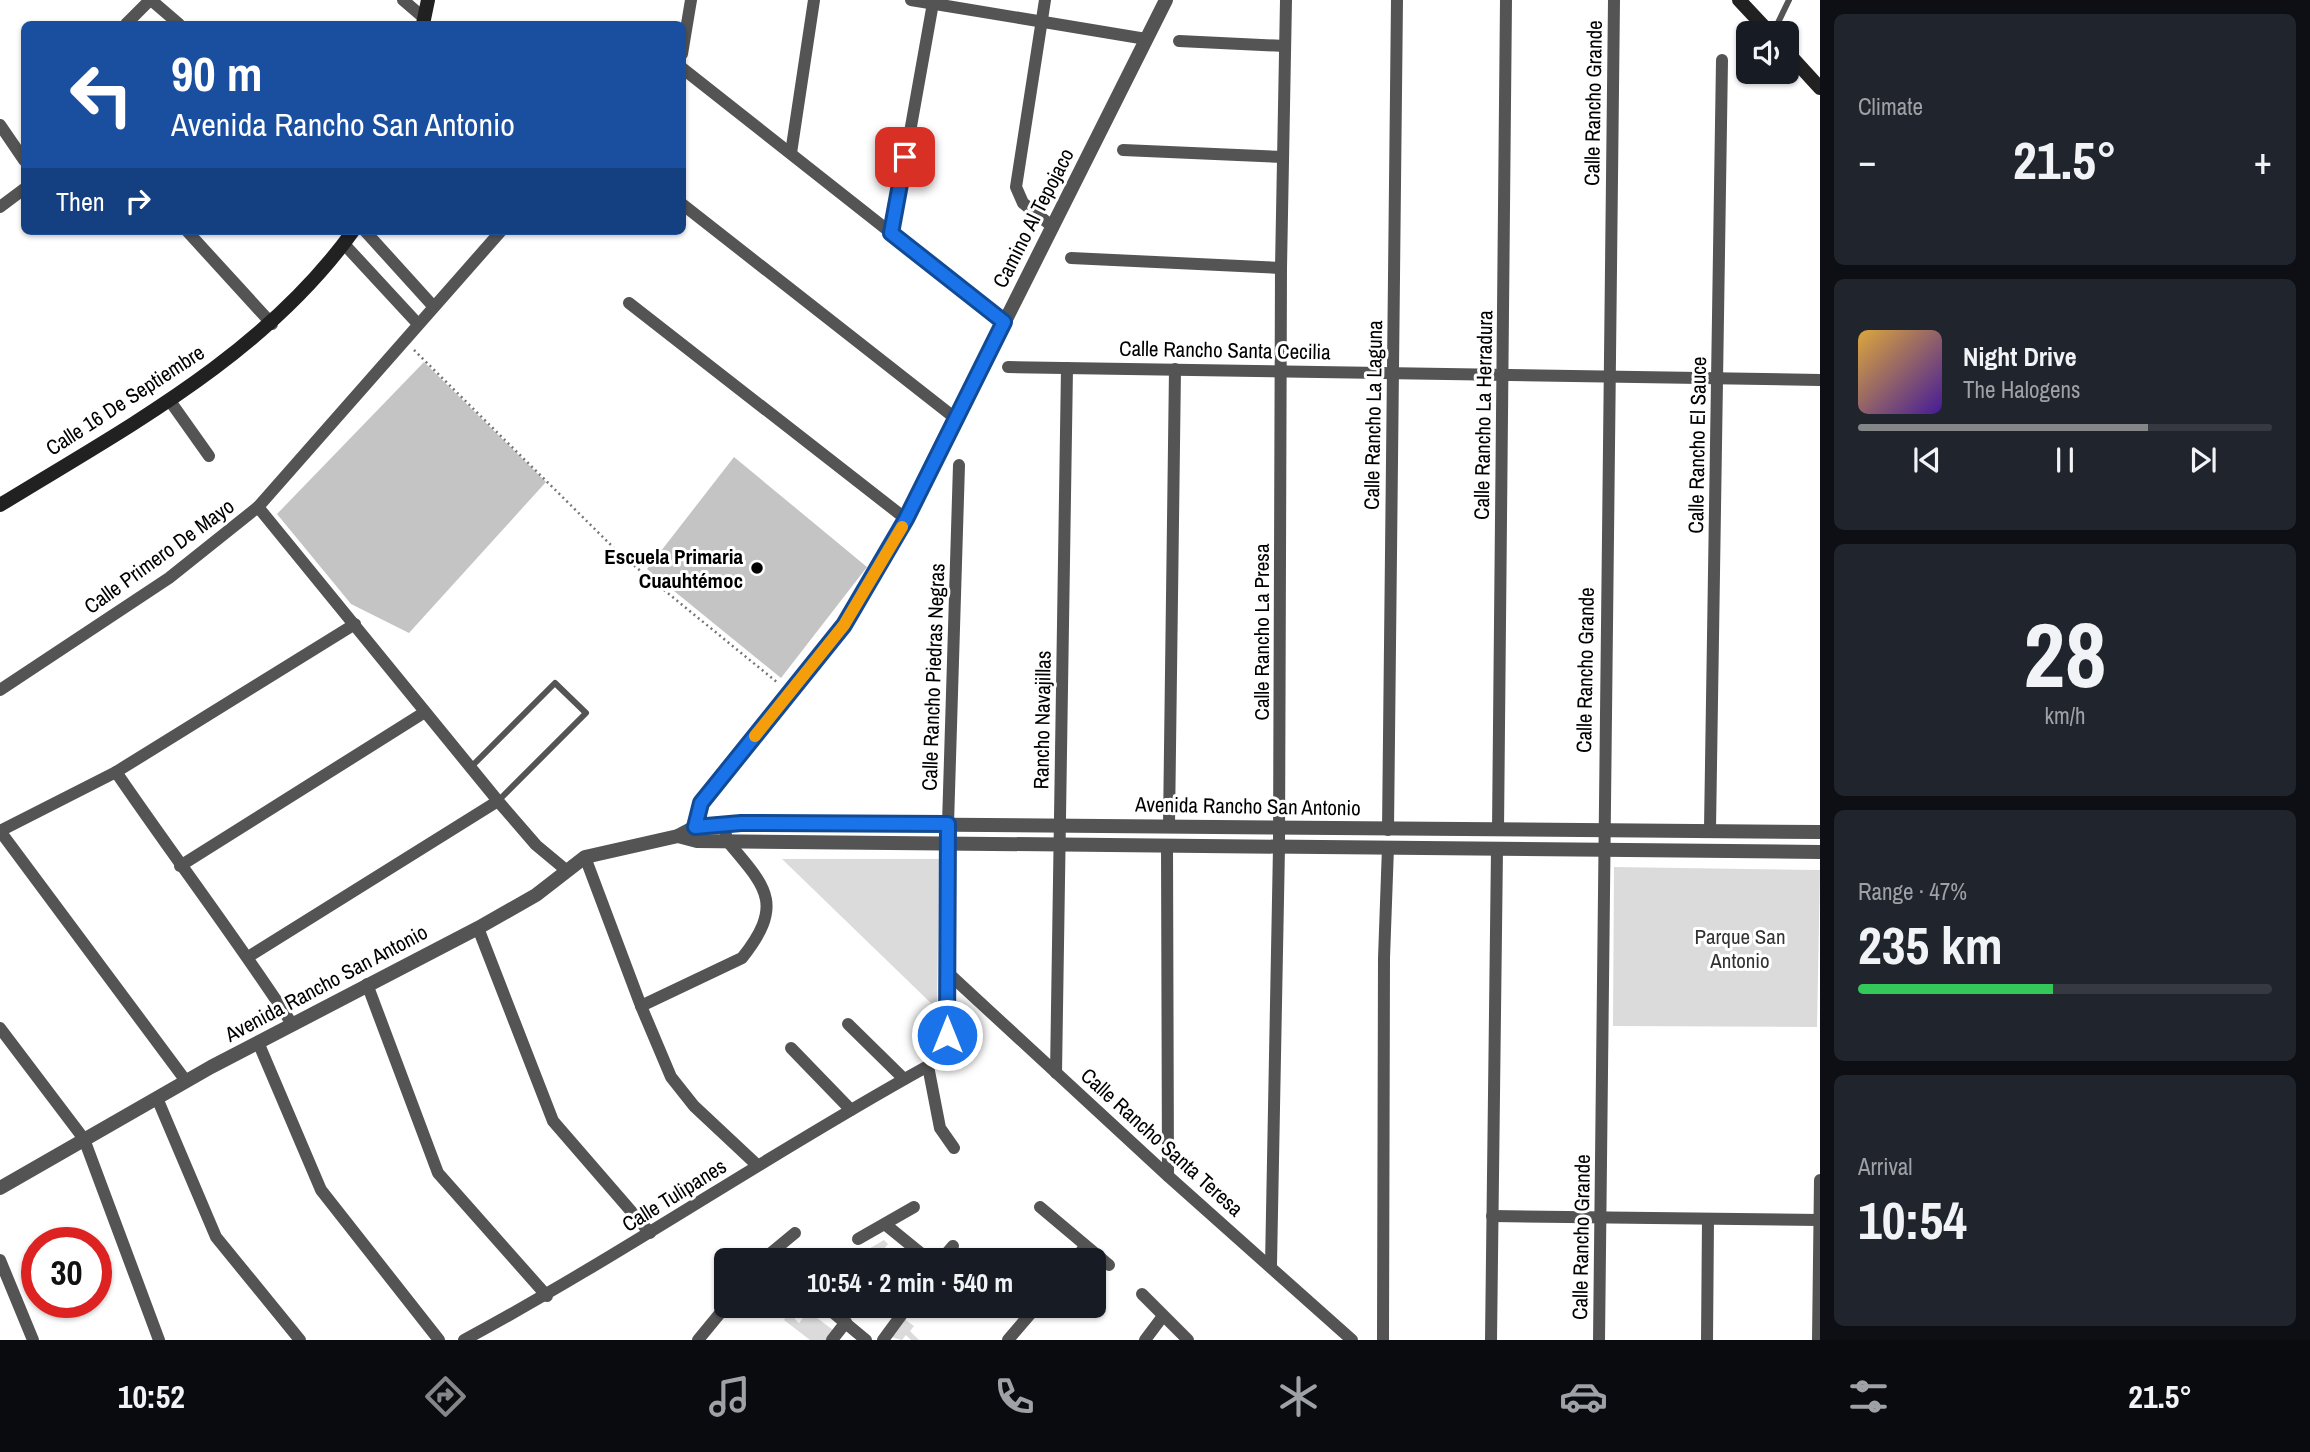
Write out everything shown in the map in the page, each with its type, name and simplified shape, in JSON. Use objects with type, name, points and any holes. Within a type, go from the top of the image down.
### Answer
[{"type":"main road","points":[[424,21],[428,0]]},
{"type":"main road","points":[[1739,0],[1759,21]]},
{"type":"main road","points":[[1799,65],[1820,88]]},
{"type":"main road","name":"Calle 16 De Septiembre","points":[[0,505],[170,401],[272,324],[350,235]]},
{"type":"street","points":[[130,21],[150,0],[175,21]]},
{"type":"street","points":[[403,0],[424,21]]},
{"type":"street","points":[[686,30],[691,0]]},
{"type":"street","points":[[791,153],[814,0]]},
{"type":"street","points":[[911,0],[1146,39]]},
{"type":"street","points":[[1045,0],[1016,187],[1023,203],[1053,226]]},
{"type":"street","name":"Camino Al Tepojaco","points":[[696,834],[701,803],[844,625],[906,519],[1166,0]]},
{"type":"street","name":"Calle Rancho La Presa","points":[[1271,1265],[1279,847],[1281,268],[1286,0]]},
{"type":"street","name":"Calle Rancho La Laguna","points":[[1388,830],[1397,0]]},
{"type":"street","name":"Calle Rancho La Herradura","points":[[1498,830],[1506,0]]},
{"type":"street","name":"Calle Rancho Grande","points":[[1599,1340],[1602,830],[1614,0]]},
{"type":"street","points":[[891,233],[933,4]]},
{"type":"street","points":[[1179,41],[1285,46]]},
{"type":"street","name":"Calle Rancho El Sauce","points":[[1710,830],[1722,60]]},
{"type":"street","points":[[686,71],[1004,322]]},
{"type":"street","points":[[0,125],[21,156]]},
{"type":"street","points":[[1123,150],[1283,157]]},
{"type":"street","points":[[0,206],[21,191]]},
{"type":"street","points":[[686,207],[955,418]]},
{"type":"street","points":[[191,235],[272,324]]},
{"type":"street","points":[[369,235],[433,306]]},
{"type":"street","name":"Calle Primero De Mayo","points":[[0,690],[169,578],[258,507],[497,235]]},
{"type":"street","points":[[344,244],[418,324]]},
{"type":"street","points":[[1071,258],[1281,268]]},
{"type":"street","points":[[629,303],[906,519]]},
{"type":"street","name":"Calle Rancho Santa Cecilia","points":[[1008,367],[1609,374],[1820,380]]},
{"type":"street","name":"Rancho Navajillas","points":[[1056,1073],[1067,368]]},
{"type":"street","points":[[1169,825],[1175,369]]},
{"type":"street","points":[[170,401],[209,456]]},
{"type":"street","name":"Calle Rancho Piedras Negras","points":[[928,1066],[947,1035],[948,824],[959,466]]},
{"type":"street","points":[[258,507],[498,801],[536,845],[566,870]]},
{"type":"street","points":[[186,1081],[0,831],[116,772],[355,624]]},
{"type":"street","points":[[180,866],[425,712]]},
{"type":"street","points":[[116,772],[180,866],[248,957],[292,1024]]},
{"type":"street","points":[[248,957],[498,801]]},
{"type":"street","points":[[640,1006],[742,958],[751,946],[767,910],[768,898],[763,883],[728,842],[723,825]]},
{"type":"street","name":"Avenida Rancho San Antonio","points":[[0,1188],[186,1081],[478,928],[536,895],[585,857],[696,834],[723,825],[1169,825],[1388,830],[1820,832]]},
{"type":"street","name":"Avenida Rancho San Antonio","points":[[696,834],[728,842],[1820,852]]},
{"type":"street","points":[[1167,846],[1168,1176]]},
{"type":"street","points":[[1383,1340],[1384,972],[1388,848]]},
{"type":"street","points":[[1491,1340],[1497,849]]},
{"type":"street","points":[[585,857],[640,1006],[671,1077],[694,1106],[757,1165]]},
{"type":"street","points":[[478,928],[553,1121],[650,1233]]},
{"type":"street","name":"Calle Rancho Santa Teresa","points":[[947,972],[1168,1176],[1352,1340]]},
{"type":"street","points":[[367,984],[438,1173],[547,1296]]},
{"type":"street","points":[[848,1024],[904,1079],[928,1066],[940,1128],[954,1148]]},
{"type":"street","points":[[0,1028],[84,1139],[159,1340]]},
{"type":"street","points":[[258,1042],[321,1190],[439,1340]]},
{"type":"street","points":[[791,1048],[852,1110]]},
{"type":"street","name":"Calle Tulipanes","points":[[464,1340],[547,1296],[757,1165],[904,1079]]},
{"type":"street","points":[[157,1098],[216,1237],[300,1340]]},
{"type":"street","points":[[1818,1340],[1820,1180]]},
{"type":"street","points":[[1040,1206],[1108,1265]]},
{"type":"street","points":[[858,1239],[914,1207]]},
{"type":"street","points":[[1492,1216],[1820,1220]]},
{"type":"street","points":[[1707,1340],[1708,1219]]},
{"type":"street","points":[[886,1225],[914,1248]]},
{"type":"street","points":[[779,1248],[795,1233]]},
{"type":"street","points":[[0,1260],[33,1340]]},
{"type":"street","points":[[1142,1294],[1188,1340]]},
{"type":"street","points":[[1145,1340],[1163,1316]]},
{"type":"street","points":[[698,1340],[716,1318]]},
{"type":"street","points":[[841,1318],[866,1340]]},
{"type":"street","points":[[883,1340],[899,1318]]},
{"type":"street","points":[[1008,1340],[1027,1318]]},
{"type":"street","points":[[832,1340],[846,1322]]},
{"type":"lane","points":[[1778,21],[1789,0]]},
{"type":"lane","points":[[472,766],[555,683],[586,713],[498,801]]},
{"type":"path","points":[[404,339],[621,555],[790,692]]},
{"type":"green space","points":[[782,859],[939,859],[937,1009]]},
{"type":"green space","name":"Parque San Antonio","points":[[1614,867],[1820,870],[1817,1027],[1613,1026]]},
{"type":"green space","points":[[884,1240],[888,1244],[885,1248],[870,1248]]},
{"type":"green space","points":[[794,1318],[799,1323],[803,1318],[817,1318],[833,1330],[827,1340],[810,1340],[784,1320]]},
{"type":"green space","points":[[904,1319],[914,1326],[910,1331],[919,1340],[911,1340],[906,1335],[902,1340],[891,1337]]},
{"type":"building","points":[[424,362],[546,482],[409,633],[351,604],[277,514]]},
{"type":"building","name":"Escuela Primaria Cuauhtémoc","points":[[734,457],[867,567],[781,678],[647,569]]},
{"type":"slow traffic","points":[[755,736],[844,625],[902,527]]},
{"type":"place","name":"Escuela Primaria Cuauhtémoc","points":[[757,568]]},
{"type":"route","points":[[905,157],[891,233],[1004,322],[906,519],[844,625],[701,803],[695,827],[741,823],[948,824],[947,1035]]}]
